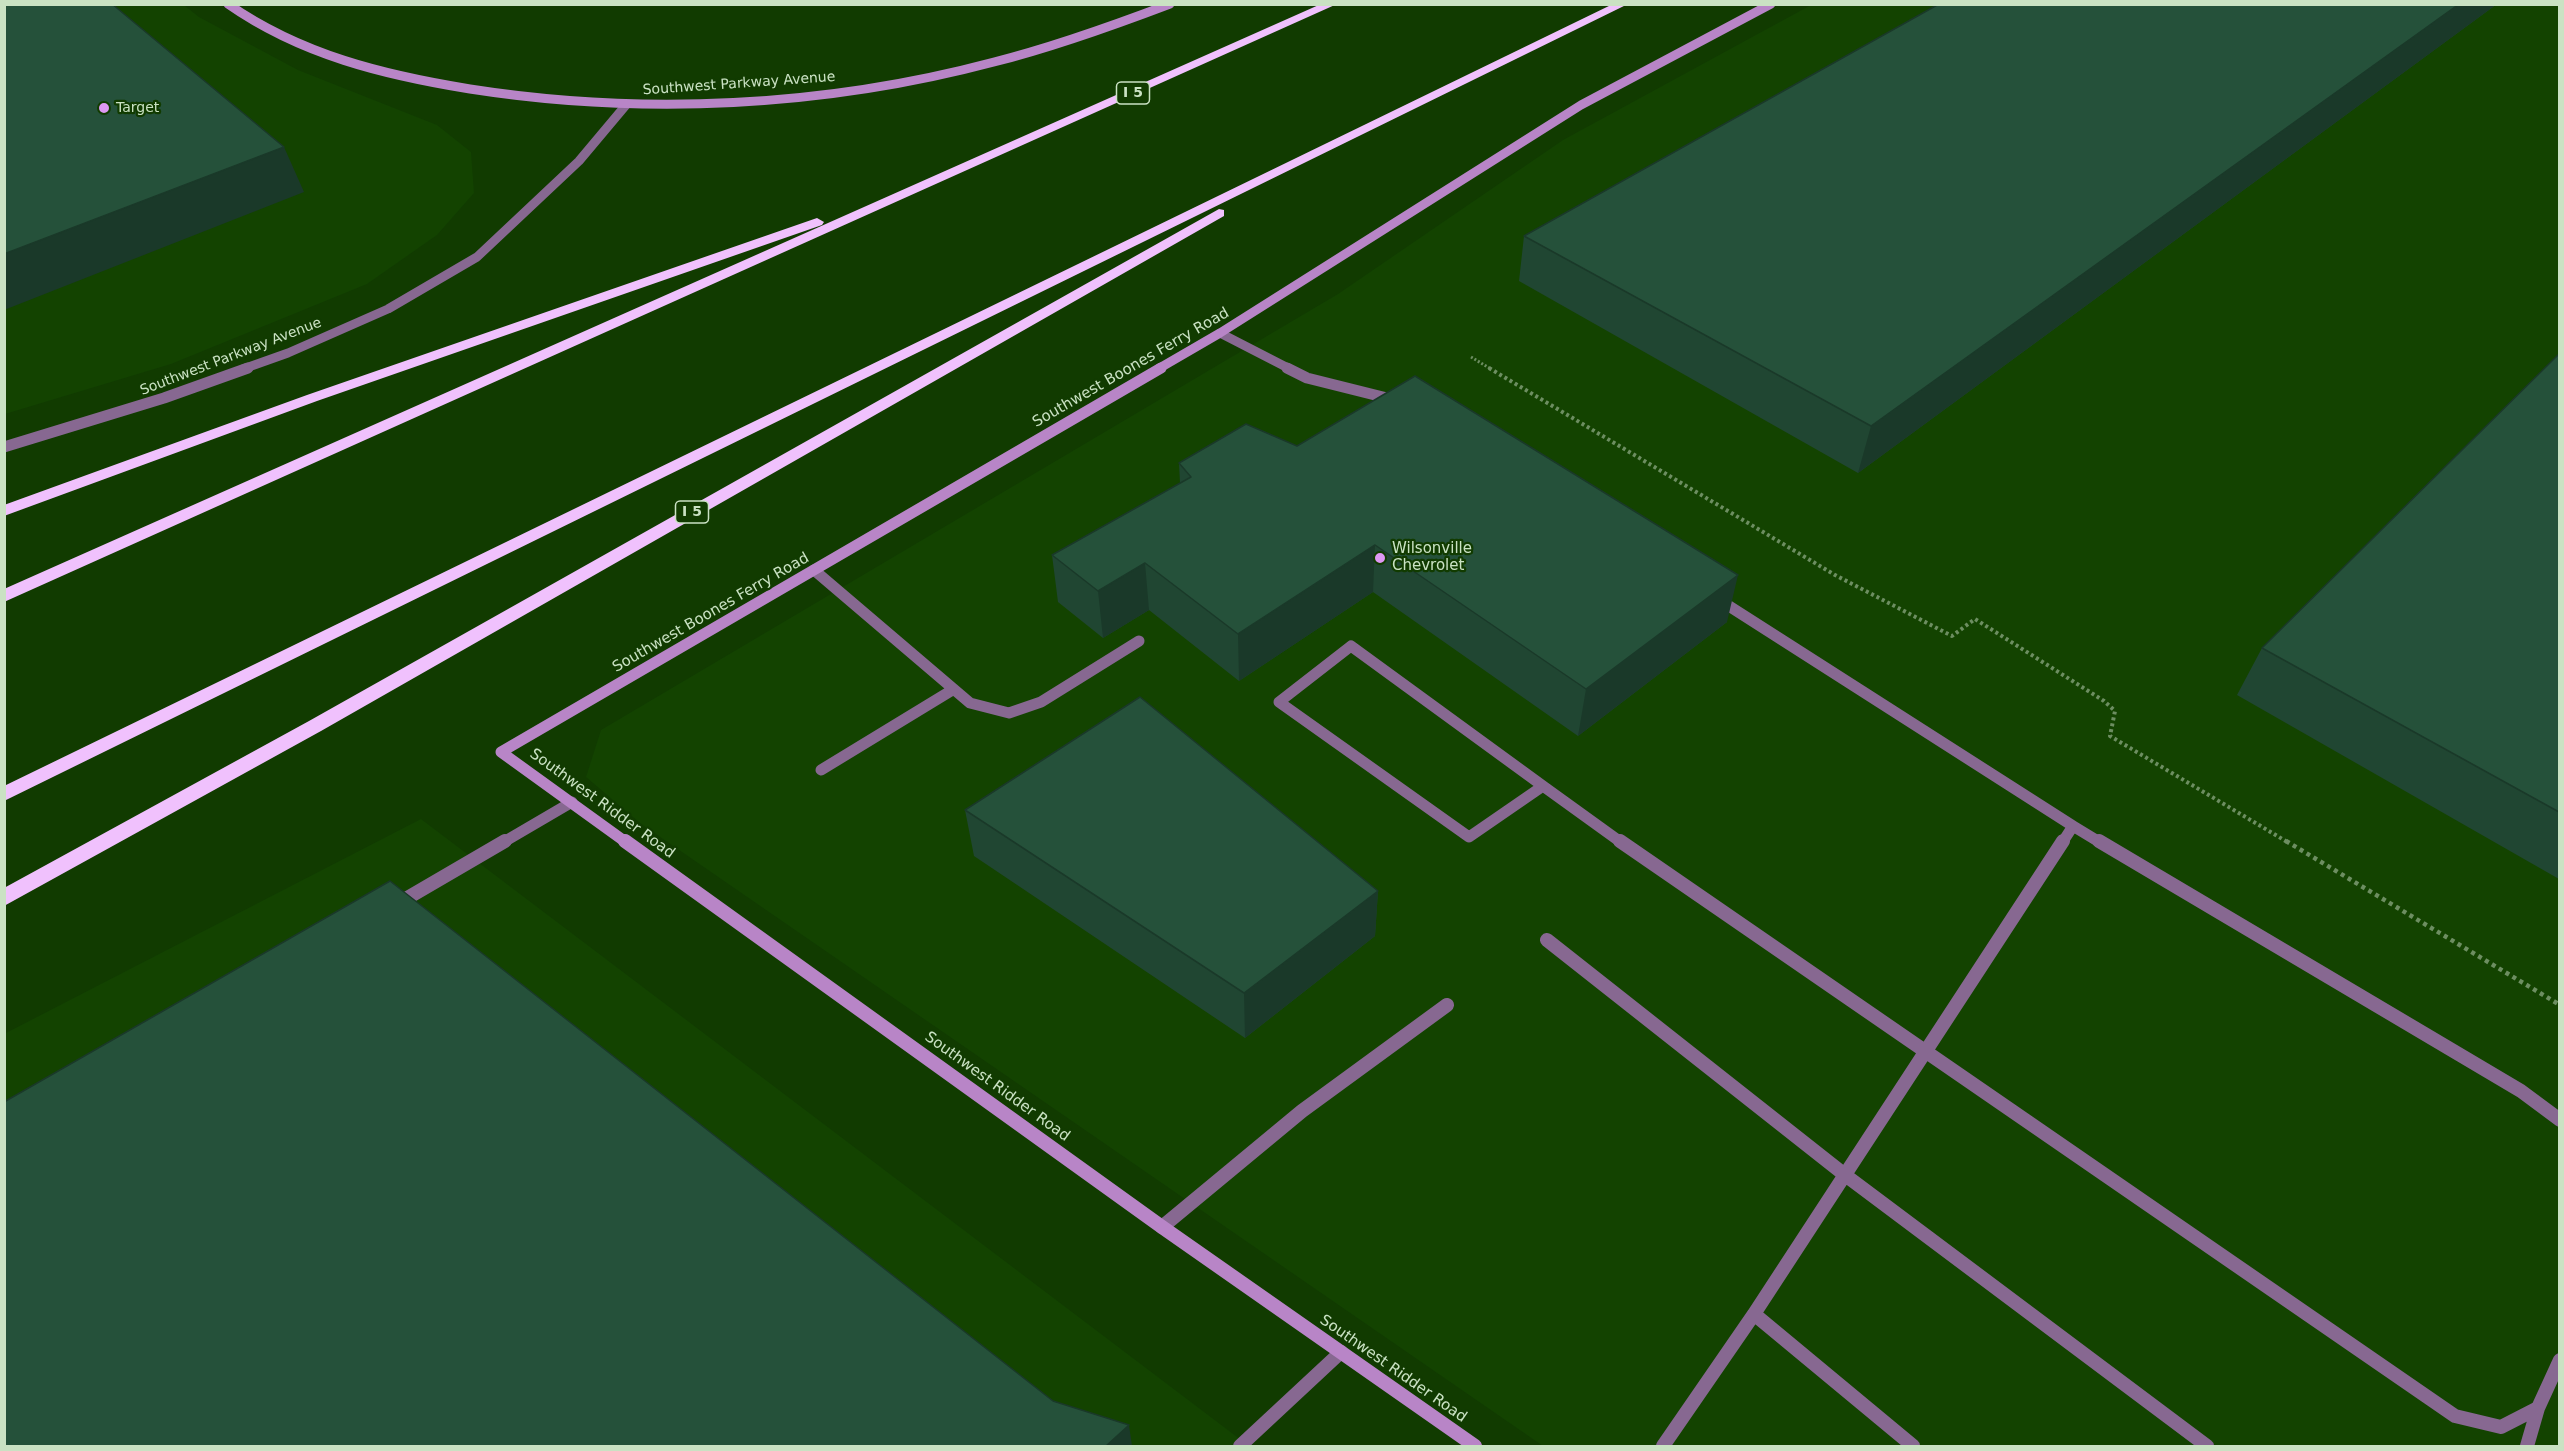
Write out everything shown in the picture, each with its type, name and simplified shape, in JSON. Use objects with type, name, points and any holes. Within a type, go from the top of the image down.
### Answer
[{"type":"highway","name":"I 5","points":[[4,596],[1332,4]]},
{"type":"highway","name":"I 5","points":[[4,794],[1623,4]]},
{"type":"highway","name":"I 5","points":[[4,898],[326,720],[1377,123]]},
{"type":"highway","name":"I 5","points":[[4,511],[312,398],[935,181]]},
{"type":"street","points":[[228,4],[254,22],[297,45],[380,72],[501,95],[627,105]]},
{"type":"street","name":"Southwest Parkway Avenue","points":[[4,447],[164,398],[288,353],[388,309],[477,257],[579,161],[627,105],[794,96],[910,81],[1045,50],[1170,4]]},
{"type":"street","name":"Southwest Boones Ferry Road","points":[[501,752],[1221,333],[1374,238],[1525,138],[1581,105],[1771,4]]},
{"type":"street","points":[[1221,333],[1307,378],[1411,404]]},
{"type":"street","points":[[814,570],[970,703],[1009,713],[1041,702],[1139,641]]},
{"type":"street","points":[[1702,590],[2073,826],[2521,1091],[2559,1120]]},
{"type":"street","points":[[1543,786],[1469,837],[1279,702],[1351,646],[1543,786],[1924,1053],[2455,1416],[2501,1427],[2538,1408]]},
{"type":"street","points":[[821,770],[954,689]]},
{"type":"street","name":"Southwest Ridder Road","points":[[501,752],[1162,1227],[1475,1446]]},
{"type":"street","points":[[384,912],[572,802]]},
{"type":"street","points":[[1663,1446],[1754,1314],[2073,826]]},
{"type":"street","points":[[1546,940],[1845,1175],[2207,1446]]},
{"type":"street","points":[[1162,1227],[1302,1111],[1447,1005]]},
{"type":"street","points":[[1754,1314],[1913,1446]]},
{"type":"street","points":[[1240,1446],[1341,1352]]},
{"type":"street","points":[[2527,1446],[2538,1408],[2559,1360]]},
{"type":"path","points":[[1471,357],[1835,575],[1952,636],[1975,619],[2104,700],[2115,711],[2110,736],[2559,1005]]},
{"type":"shaded area","points":[[5,5],[184,5],[199,17],[298,70],[437,125],[471,152],[474,193],[437,235],[367,284],[171,364],[5,414]]},
{"type":"shaded area","points":[[1811,5],[2559,5],[2559,1446],[1543,1446],[640,823],[586,777],[601,730],[1338,294],[1563,140]]},
{"type":"shaded area","points":[[421,819],[1249,1446],[5,1446],[4,1034]]},
{"type":"building","name":"Target","points":[[4,4],[112,4],[284,147],[4,254]]},
{"type":"building","points":[[1939,4],[2459,4],[1871,426],[1524,236]]},
{"type":"building","points":[[2559,354],[2559,812],[2262,648]]},
{"type":"building","name":"Wilsonville Chevrolet","points":[[1415,376],[1738,575],[1586,689],[1375,545],[1238,634],[1145,563],[1098,591],[1052,555],[1191,477],[1179,463],[1246,424],[1297,446]]},
{"type":"building","points":[[1140,697],[1378,891],[1244,993],[965,810]]},
{"type":"building","points":[[390,881],[1053,1401],[1129,1425],[1106,1446],[4,1446],[4,1102]]},
{"type":"place","name":"Target","points":[[104,108]]},
{"type":"place","name":"Wilsonville Chevrolet","points":[[1380,558]]}]
